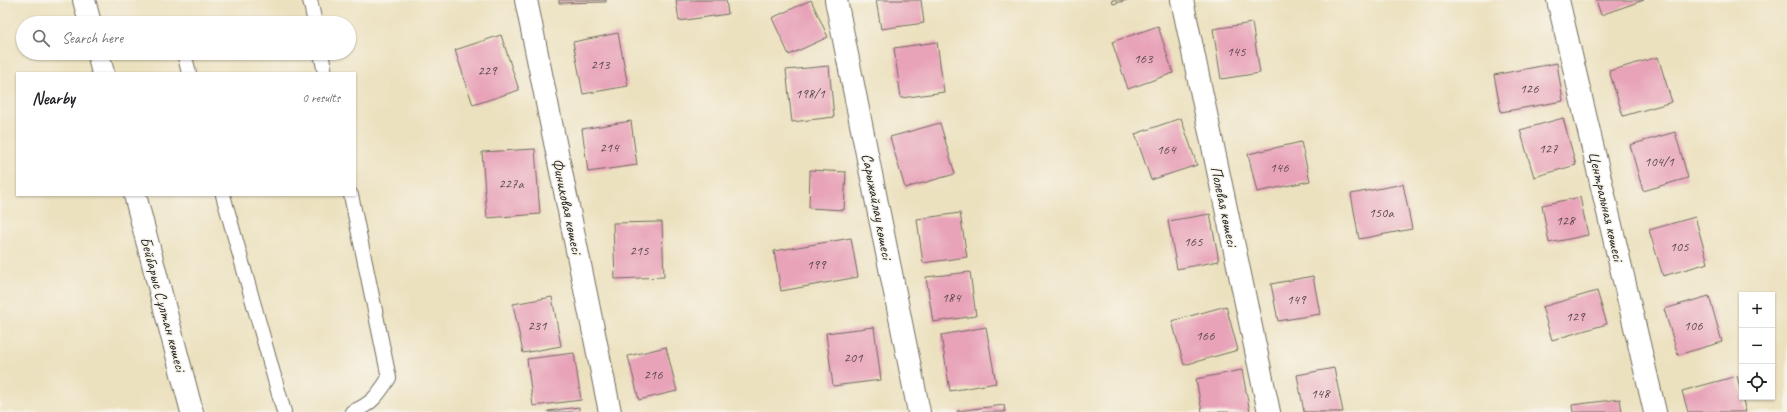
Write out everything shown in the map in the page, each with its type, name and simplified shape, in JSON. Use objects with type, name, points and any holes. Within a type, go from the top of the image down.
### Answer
[{"type":"street","points":[[84,0],[88,16]]},
{"type":"street","name":"Финиковая көшесі","points":[[526,0],[610,412]]},
{"type":"street","name":"Сарыжайлау көшесі","points":[[836,0],[920,412]]},
{"type":"street","name":"Полевая көшесі","points":[[1182,0],[1269,412]]},
{"type":"street","name":"Центральная көшесі","points":[[1558,0],[1655,412]]},
{"type":"street","points":[[100,60],[103,72]]},
{"type":"street","name":"Бейбарыс Сұлтан көшесі","points":[[135,196],[192,412]]},
{"type":"lane","points":[[310,0],[313,16]]},
{"type":"lane","points":[[186,60],[189,72]]},
{"type":"lane","points":[[322,60],[325,72]]},
{"type":"lane","points":[[223,196],[284,412]]},
{"type":"lane","points":[[351,196],[389,378],[376,398],[363,408],[352,412]]},
{"type":"building","points":[[559,0],[606,0],[606,2],[559,3]]},
{"type":"building","points":[[676,0],[726,0],[728,14],[679,21]]},
{"type":"building","points":[[811,0],[828,37],[789,55],[772,18]]},
{"type":"building","points":[[876,0],[921,0],[924,23],[881,29]]},
{"type":"building","points":[[1112,0],[1127,0],[1113,4]]},
{"type":"building","points":[[1596,0],[1644,0],[1601,15]]},
{"type":"building","points":[[1252,23],[1260,73],[1221,79],[1213,29]]},
{"type":"building","points":[[1158,26],[1173,73],[1128,89],[1112,42]]},
{"type":"building","points":[[618,33],[628,86],[583,94],[573,42]]},
{"type":"building","points":[[501,35],[519,90],[473,105],[455,50]]},
{"type":"building","points":[[937,42],[944,92],[901,98],[894,48]]},
{"type":"building","points":[[1658,57],[1672,102],[1623,116],[1609,71]]},
{"type":"building","points":[[1557,63],[1563,101],[1501,112],[1494,75]]},
{"type":"building","points":[[829,66],[834,117],[792,122],[786,70]]},
{"type":"building","points":[[1181,118],[1197,165],[1151,180],[1135,134]]},
{"type":"building","points":[[1563,118],[1576,165],[1534,177],[1520,130]]},
{"type":"building","points":[[631,121],[637,165],[588,172],[582,129]]},
{"type":"building","points":[[940,123],[955,174],[905,188],[890,137]]},
{"type":"building","points":[[1675,132],[1688,178],[1643,191],[1630,145]]},
{"type":"building","points":[[1301,142],[1310,181],[1257,192],[1248,154]]},
{"type":"building","points":[[535,149],[540,214],[487,218],[482,152]]},
{"type":"building","points":[[810,170],[846,172],[844,210],[809,208]]},
{"type":"building","points":[[1403,184],[1412,229],[1359,239],[1351,194]]},
{"type":"building","points":[[1580,197],[1588,235],[1549,243],[1542,205]]},
{"type":"building","points":[[960,213],[967,257],[923,263],[917,219]]},
{"type":"building","points":[[1210,214],[1219,261],[1177,269],[1168,221]]},
{"type":"building","points":[[1695,217],[1708,263],[1663,276],[1649,230]]},
{"type":"building","points":[[662,222],[664,277],[615,279],[613,223]]},
{"type":"building","points":[[851,238],[858,277],[781,291],[774,251]]},
{"type":"building","points":[[970,272],[976,316],[933,322],[926,277]]},
{"type":"building","points":[[1313,276],[1320,314],[1278,321],[1271,284]]},
{"type":"building","points":[[1597,291],[1607,324],[1552,340],[1542,307]]},
{"type":"building","points":[[1709,296],[1722,342],[1678,355],[1664,309]]},
{"type":"building","points":[[552,297],[561,346],[523,353],[513,304]]},
{"type":"building","points":[[1226,306],[1238,350],[1184,365],[1172,321]]},
{"type":"building","points":[[874,327],[881,380],[833,386],[826,333]]},
{"type":"building","points":[[986,327],[996,383],[950,391],[941,335]]},
{"type":"building","points":[[666,347],[677,391],[639,400],[628,356]]},
{"type":"building","points":[[574,353],[581,400],[533,406],[527,359]]},
{"type":"building","points":[[1334,368],[1343,412],[1304,412],[1297,375]]},
{"type":"building","points":[[1242,370],[1250,412],[1202,412],[1196,379]]},
{"type":"building","points":[[1737,376],[1739,384],[1739,400],[1743,400],[1746,412],[1688,412],[1682,391]]},
{"type":"building","points":[[1620,399],[1622,412],[1573,412],[1572,405]]},
{"type":"building","points":[[1004,405],[1005,412],[957,412],[957,411]]},
{"type":"building","points":[[579,407],[579,412],[548,412],[548,411]]}]
